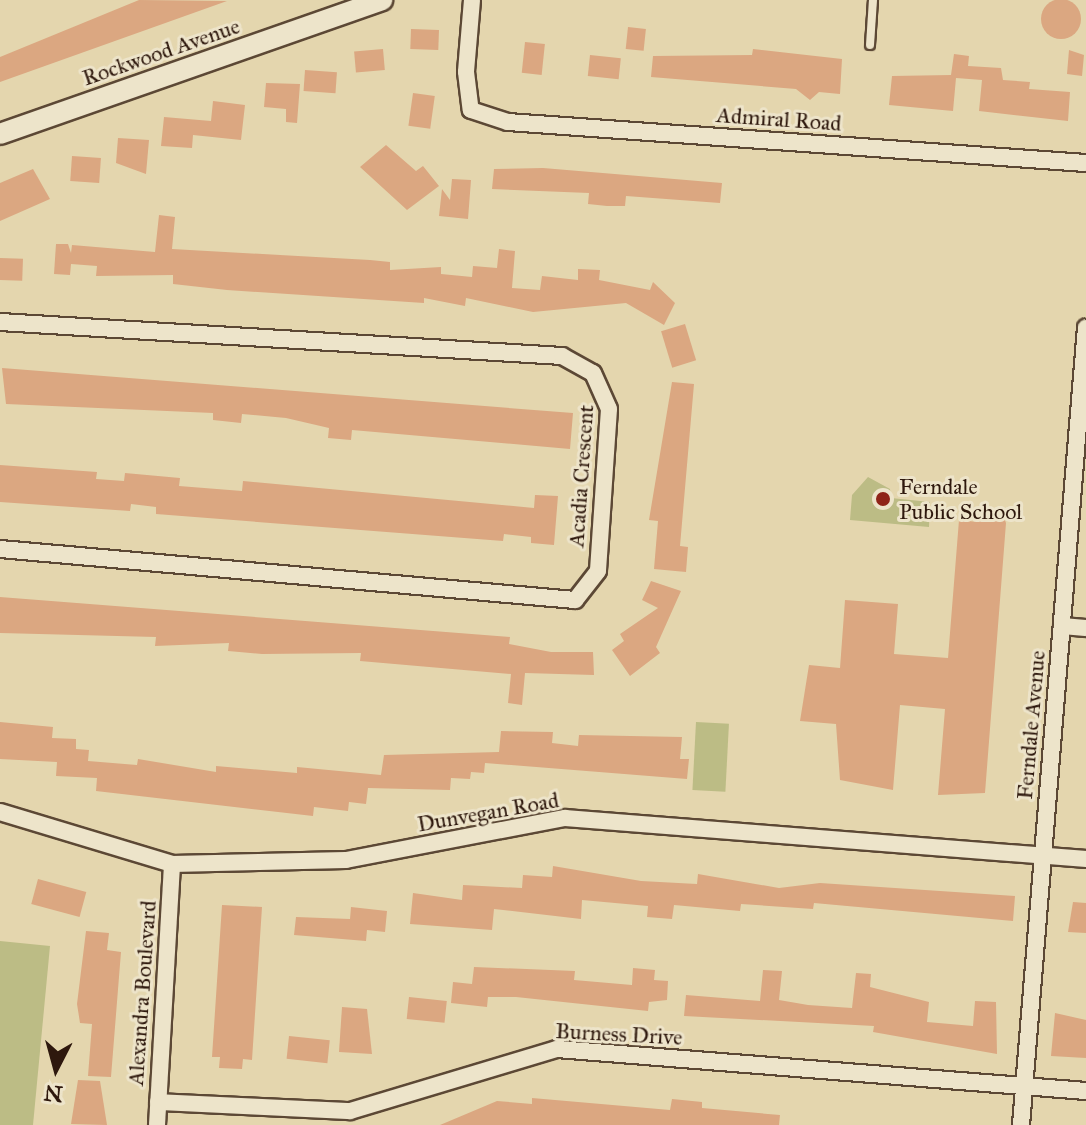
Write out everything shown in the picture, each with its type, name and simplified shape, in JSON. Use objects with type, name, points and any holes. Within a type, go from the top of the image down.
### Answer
[{"type":"street","name":"Rockwood Avenue","points":[[0,134],[382,0]]},
{"type":"street","name":"Admiral Road","points":[[472,0],[466,72],[471,110],[508,122],[1086,163]]},
{"type":"street","name":"Acadia Crescent","points":[[0,322],[562,356],[593,373],[609,409],[598,571],[575,600],[0,549]]},
{"type":"street","name":"Ferndale Avenue","points":[[1021,1125],[1083,399],[1086,328]]},
{"type":"street","points":[[1062,626],[1086,628]]},
{"type":"street","name":"Dunvegan Road","points":[[0,812],[172,864],[346,860],[565,818],[1086,859]]},
{"type":"street","name":"Alexandra Boulevard","points":[[157,1125],[172,864]]},
{"type":"street","name":"Burness Drive","points":[[158,1102],[350,1111],[557,1049],[1086,1091]]},
{"type":"lane","points":[[870,45],[873,0]]},
{"type":"green space","points":[[868,477],[890,489],[891,498],[930,502],[929,527],[850,520],[852,495]]},
{"type":"green space","points":[[696,722],[729,724],[725,792],[692,790]]},
{"type":"green space","points":[[0,941],[50,946],[33,1125],[0,1125]]},
{"type":"building","points":[[1061,-1],[1075,5],[1081,19],[1075,33],[1061,39],[1047,33],[1041,19],[1047,5]]},
{"type":"building","points":[[139,0],[227,1],[0,82],[0,57]]},
{"type":"building","points":[[628,27],[646,29],[644,51],[626,49]]},
{"type":"building","points":[[411,29],[439,30],[438,50],[410,49]]},
{"type":"building","points":[[525,42],[545,44],[542,75],[522,73]]},
{"type":"building","points":[[383,49],[385,70],[356,72],[354,52]]},
{"type":"building","points":[[753,49],[842,59],[840,94],[819,92],[810,100],[796,89],[651,77],[653,56],[752,55]]},
{"type":"building","points":[[1069,50],[1084,55],[1082,76],[1067,74]]},
{"type":"building","points":[[954,54],[969,56],[968,66],[1001,68],[1003,80],[1030,82],[1029,89],[1070,92],[1068,121],[979,111],[982,80],[956,78],[953,111],[889,105],[892,76],[951,75]]},
{"type":"building","points":[[590,55],[621,58],[619,79],[588,76]]},
{"type":"building","points":[[305,70],[337,72],[335,93],[304,91]]},
{"type":"building","points":[[266,83],[300,84],[297,123],[286,122],[286,109],[264,107]]},
{"type":"building","points":[[413,93],[435,96],[430,129],[408,126]]},
{"type":"building","points":[[213,101],[245,105],[241,140],[193,135],[192,148],[161,146],[164,117],[211,121]]},
{"type":"building","points":[[118,138],[149,140],[146,174],[116,163]]},
{"type":"building","points":[[386,145],[416,171],[423,166],[439,186],[407,210],[360,167]]},
{"type":"building","points":[[72,156],[101,158],[99,183],[70,181]]},
{"type":"building","points":[[543,168],[722,183],[720,203],[626,196],[625,206],[607,206],[588,204],[589,193],[492,189],[494,169]]},
{"type":"building","points":[[33,169],[50,199],[0,221],[0,183]]},
{"type":"building","points":[[452,179],[471,180],[468,219],[439,216],[442,189],[450,200]]},
{"type":"building","points":[[159,215],[175,217],[172,249],[370,260],[390,262],[390,270],[441,267],[441,274],[472,277],[473,266],[497,268],[499,249],[515,251],[512,288],[540,290],[542,276],[578,280],[578,269],[600,270],[599,280],[650,290],[653,282],[675,303],[664,325],[626,303],[533,312],[466,298],[465,306],[424,298],[424,303],[227,290],[173,284],[173,275],[96,276],[97,266],[71,264],[70,275],[54,274],[56,244],[68,244],[71,253],[72,245],[155,252]]},
{"type":"building","points":[[0,258],[23,259],[22,281],[0,280]]},
{"type":"building","points":[[685,324],[696,360],[672,368],[661,331]]},
{"type":"building","points":[[2,368],[573,413],[570,449],[352,430],[351,440],[328,438],[329,428],[286,418],[242,414],[241,423],[213,420],[213,413],[6,404]]},
{"type":"building","points":[[672,382],[694,384],[680,546],[688,547],[686,572],[654,569],[658,521],[649,520]]},
{"type":"building","points":[[0,465],[97,472],[96,479],[124,481],[125,473],[180,478],[179,486],[242,491],[243,481],[534,508],[535,495],[558,496],[554,545],[531,543],[531,537],[504,534],[503,541],[156,514],[156,507],[131,504],[130,511],[0,502]]},
{"type":"building","points":[[978,513],[1003,515],[1006,523],[985,793],[938,795],[945,709],[900,705],[893,790],[840,780],[836,724],[800,721],[809,665],[840,668],[845,600],[898,604],[894,654],[948,658],[959,520],[977,522]]},
{"type":"building","points":[[651,581],[681,591],[656,647],[660,653],[630,676],[612,650],[624,641],[620,634],[658,608],[642,600]]},
{"type":"building","points":[[0,597],[510,637],[509,644],[551,652],[593,652],[594,675],[525,673],[522,705],[508,703],[511,674],[360,661],[361,653],[262,654],[228,651],[229,643],[155,646],[156,637],[0,633]]},
{"type":"building","points":[[0,722],[53,727],[52,738],[76,739],[76,749],[89,750],[88,761],[137,765],[138,759],[216,772],[216,766],[297,773],[297,767],[381,775],[384,755],[499,752],[501,731],[553,732],[552,743],[578,746],[579,735],[682,737],[680,759],[689,759],[687,779],[485,763],[484,773],[471,772],[470,779],[451,778],[450,790],[368,788],[366,804],[349,802],[348,811],[314,807],[313,816],[96,791],[97,778],[56,776],[57,762],[0,759]]},
{"type":"building","points":[[553,866],[641,881],[697,884],[698,874],[779,888],[820,883],[1015,896],[1013,921],[814,903],[813,909],[741,904],[740,911],[674,905],[672,919],[647,917],[648,906],[582,900],[581,919],[494,909],[492,930],[410,924],[413,893],[462,900],[463,885],[522,888],[523,875],[552,877]]},
{"type":"building","points":[[38,879],[86,892],[80,917],[31,904]]},
{"type":"building","points":[[1073,902],[1086,903],[1086,933],[1068,932]]},
{"type":"building","points":[[222,905],[262,907],[252,1060],[243,1059],[242,1069],[219,1068],[220,1057],[212,1057]]},
{"type":"building","points":[[351,907],[387,911],[385,932],[367,930],[366,941],[294,935],[296,917],[350,919]]},
{"type":"building","points":[[86,931],[109,933],[107,950],[121,952],[111,1077],[88,1076],[92,1024],[80,1023],[77,1004]]},
{"type":"building","points":[[474,967],[575,971],[574,980],[632,985],[633,968],[655,970],[654,980],[668,981],[667,1000],[649,1002],[648,1011],[516,997],[488,997],[487,1007],[451,1003],[453,982],[472,984]]},
{"type":"building","points":[[763,970],[782,971],[779,1000],[852,1008],[856,973],[871,974],[870,987],[929,1002],[927,1022],[973,1026],[975,1001],[996,1002],[997,1054],[873,1032],[874,1026],[684,1016],[686,995],[760,1001]]},
{"type":"building","points":[[409,997],[447,1001],[444,1023],[407,1019]]},
{"type":"building","points":[[342,1007],[367,1009],[372,1054],[339,1052]]},
{"type":"building","points":[[1055,1013],[1086,1020],[1086,1058],[1051,1056]]},
{"type":"building","points":[[289,1036],[330,1040],[327,1063],[287,1059]]},
{"type":"building","points":[[78,1080],[100,1081],[107,1125],[71,1124]]},
{"type":"building","points":[[532,1098],[670,1110],[672,1099],[702,1102],[702,1108],[780,1115],[779,1125],[440,1125],[497,1101],[532,1104]]},
{"type":"place","name":"Ferndale Public School","points":[[883,499]]}]
